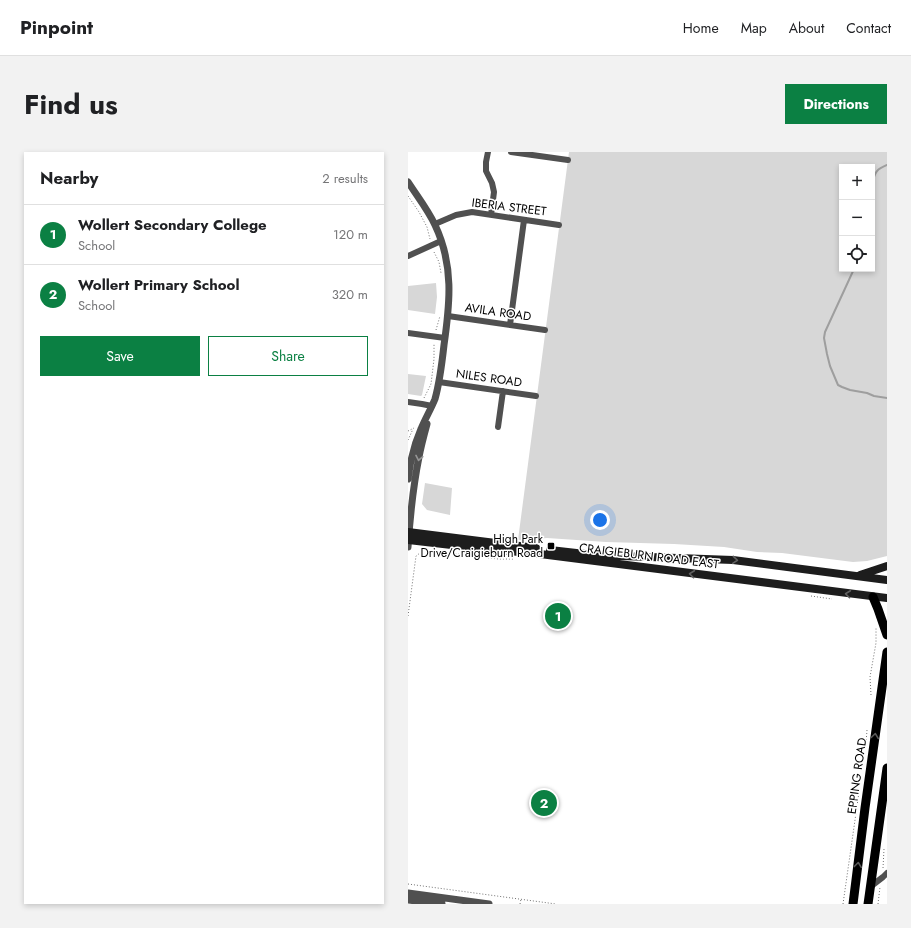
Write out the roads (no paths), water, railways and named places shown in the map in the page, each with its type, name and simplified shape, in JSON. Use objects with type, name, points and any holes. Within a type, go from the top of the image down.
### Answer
[{"type":"main road","name":"CRAIGIEBURN ROAD EAST","points":[[408,536],[500,544],[594,555],[733,560],[887,580]]},
{"type":"main road","name":"CRAIGIEBURN ROAD EAST","points":[[408,536],[486,549],[540,554],[887,598]]},
{"type":"main road","points":[[857,576],[887,566]]},
{"type":"main road","points":[[873,597],[887,635]]},
{"type":"main road","name":"EPPING ROAD","points":[[853,904],[887,652]]},
{"type":"main road","points":[[868,904],[887,768]]},
{"type":"street","points":[[488,152],[486,171],[492,183],[494,192],[491,215]]},
{"type":"street","points":[[511,152],[536,154],[568,160]]},
{"type":"street","points":[[408,182],[435,224],[448,267],[449,280],[448,316],[439,382],[418,462],[408,536],[408,547]]},
{"type":"street","name":"IBERIA STREET","points":[[435,224],[461,213],[472,212],[559,225]]},
{"type":"street","points":[[510,325],[524,220]]},
{"type":"street","points":[[408,256],[441,241]]},
{"type":"street","name":"AVILA ROAD","points":[[448,316],[545,330]]},
{"type":"street","points":[[408,333],[445,338]]},
{"type":"street","name":"NILES ROAD","points":[[439,382],[536,396]]},
{"type":"street","points":[[498,427],[503,391]]},
{"type":"street","points":[[408,402],[432,406]]},
{"type":"street","points":[[408,479],[411,460],[420,430],[432,406]]},
{"type":"street","points":[[870,887],[887,873]]},
{"type":"street","points":[[408,893],[489,904]]},
{"type":"street","points":[[408,900],[442,904]]},
{"type":"waterway","points":[[875,174],[887,165]]},
{"type":"waterway","points":[[853,272],[825,332],[824,338],[830,366],[838,385],[850,390],[887,398]]},
{"type":"place","name":"High Park Drive/Craigieburn Road","points":[[551,546]]},
{"type":"place","name":"Wollert Secondary College","points":[[558,616]]},
{"type":"place","name":"Wollert Primary School","points":[[544,803]]}]
